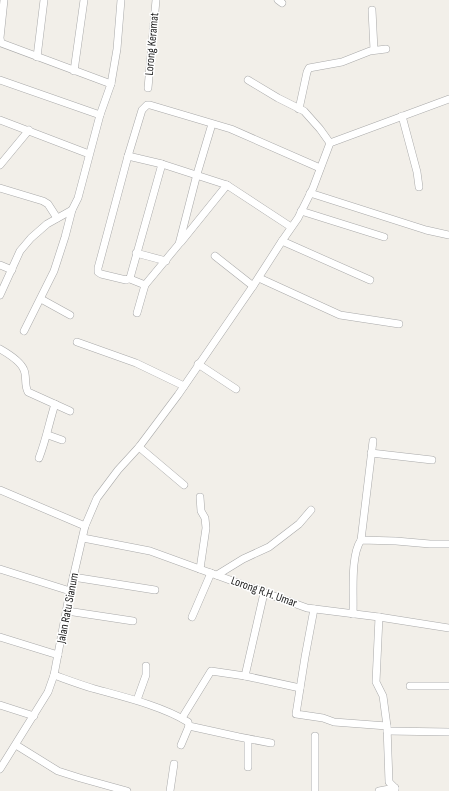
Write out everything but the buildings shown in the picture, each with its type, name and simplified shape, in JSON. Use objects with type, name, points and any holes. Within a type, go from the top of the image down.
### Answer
[{"type":"street","points":[[4,0],[0,42],[111,84]]},
{"type":"street","points":[[37,56],[44,0]]},
{"type":"street","points":[[74,71],[84,0]]},
{"type":"street","points":[[24,331],[54,271],[72,210],[78,198],[100,114],[111,84],[117,49],[121,0]]},
{"type":"street","name":"Lorong Keramat","points":[[148,88],[156,0]]},
{"type":"street","points":[[372,10],[374,50]]},
{"type":"street","points":[[299,109],[309,68],[342,62],[367,52],[386,49]]},
{"type":"street","points":[[0,80],[100,114]]},
{"type":"street","points":[[248,80],[309,115],[330,143],[449,99]]},
{"type":"street","points":[[145,285],[130,279],[126,280],[101,274],[98,272],[98,268],[128,156],[142,110],[147,105],[150,104],[231,129],[320,168]]},
{"type":"street","points":[[402,116],[417,172],[419,186]]},
{"type":"street","points":[[0,120],[89,154]]},
{"type":"street","points":[[179,244],[197,174],[212,124]]},
{"type":"street","points":[[0,165],[29,130]]},
{"type":"street","name":"Jalan Ratu Sianum","points":[[0,769],[48,692],[54,675],[70,591],[85,526],[97,498],[118,470],[139,447],[184,386],[259,278],[301,211],[310,193],[330,143]]},
{"type":"street","points":[[128,156],[197,174],[227,185],[292,227]]},
{"type":"street","points":[[130,279],[162,164]]},
{"type":"street","points":[[137,313],[145,285],[227,185]]},
{"type":"street","points":[[0,188],[43,201],[48,204],[57,218]]},
{"type":"street","points":[[310,193],[426,230],[449,235]]},
{"type":"street","points":[[0,295],[20,251],[31,238],[47,224],[72,210]]},
{"type":"street","points":[[301,211],[384,237]]},
{"type":"street","points":[[282,241],[370,280]]},
{"type":"street","points":[[136,253],[166,261]]},
{"type":"street","points":[[215,256],[253,286]]},
{"type":"street","points":[[0,265],[12,270]]},
{"type":"street","points":[[259,278],[340,315],[399,324]]},
{"type":"street","points":[[41,299],[70,315]]},
{"type":"street","points":[[77,342],[136,363],[184,386]]},
{"type":"street","points":[[0,349],[8,353],[24,369],[28,392],[70,411]]},
{"type":"street","points":[[198,364],[236,389]]},
{"type":"street","points":[[39,458],[48,435],[49,424],[55,404]]},
{"type":"street","points":[[48,435],[62,440]]},
{"type":"street","points":[[353,614],[355,561],[357,546],[361,540],[370,453],[373,441]]},
{"type":"street","points":[[139,447],[184,485]]},
{"type":"street","points":[[370,453],[432,460]]},
{"type":"street","points":[[0,490],[85,526]]},
{"type":"street","points":[[200,497],[201,510],[205,518],[206,528],[200,569]]},
{"type":"street","points":[[192,617],[214,574],[269,547],[299,524],[311,510]]},
{"type":"street","name":"Lorong R.H. Umar","points":[[83,538],[150,550],[307,608],[449,628]]},
{"type":"street","points":[[361,540],[449,544]]},
{"type":"street","points":[[0,569],[70,591]]},
{"type":"street","points":[[73,577],[154,590]]},
{"type":"street","points":[[245,676],[264,593]]},
{"type":"street","points":[[314,609],[300,688],[296,713],[297,715],[323,718],[334,722],[387,729],[449,732]]},
{"type":"street","points":[[67,611],[133,621]]},
{"type":"street","points":[[379,617],[376,682],[383,696],[387,729],[389,782],[395,790]]},
{"type":"street","points":[[0,637],[58,655]]},
{"type":"street","points":[[137,700],[146,675],[146,666]]},
{"type":"street","points":[[182,718],[211,671],[245,676],[300,688]]},
{"type":"street","points":[[54,675],[137,700],[182,718],[188,722],[189,726],[181,745]]},
{"type":"street","points":[[410,686],[449,686]]},
{"type":"street","points":[[0,705],[34,716]]},
{"type":"street","points":[[189,726],[271,743]]},
{"type":"street","points":[[315,736],[315,791]]},
{"type":"street","points":[[248,739],[248,767]]},
{"type":"street","points":[[16,745],[58,771],[127,791]]},
{"type":"street","points":[[170,791],[174,764]]},
{"type":"street","points":[[380,791],[395,790]]}]
